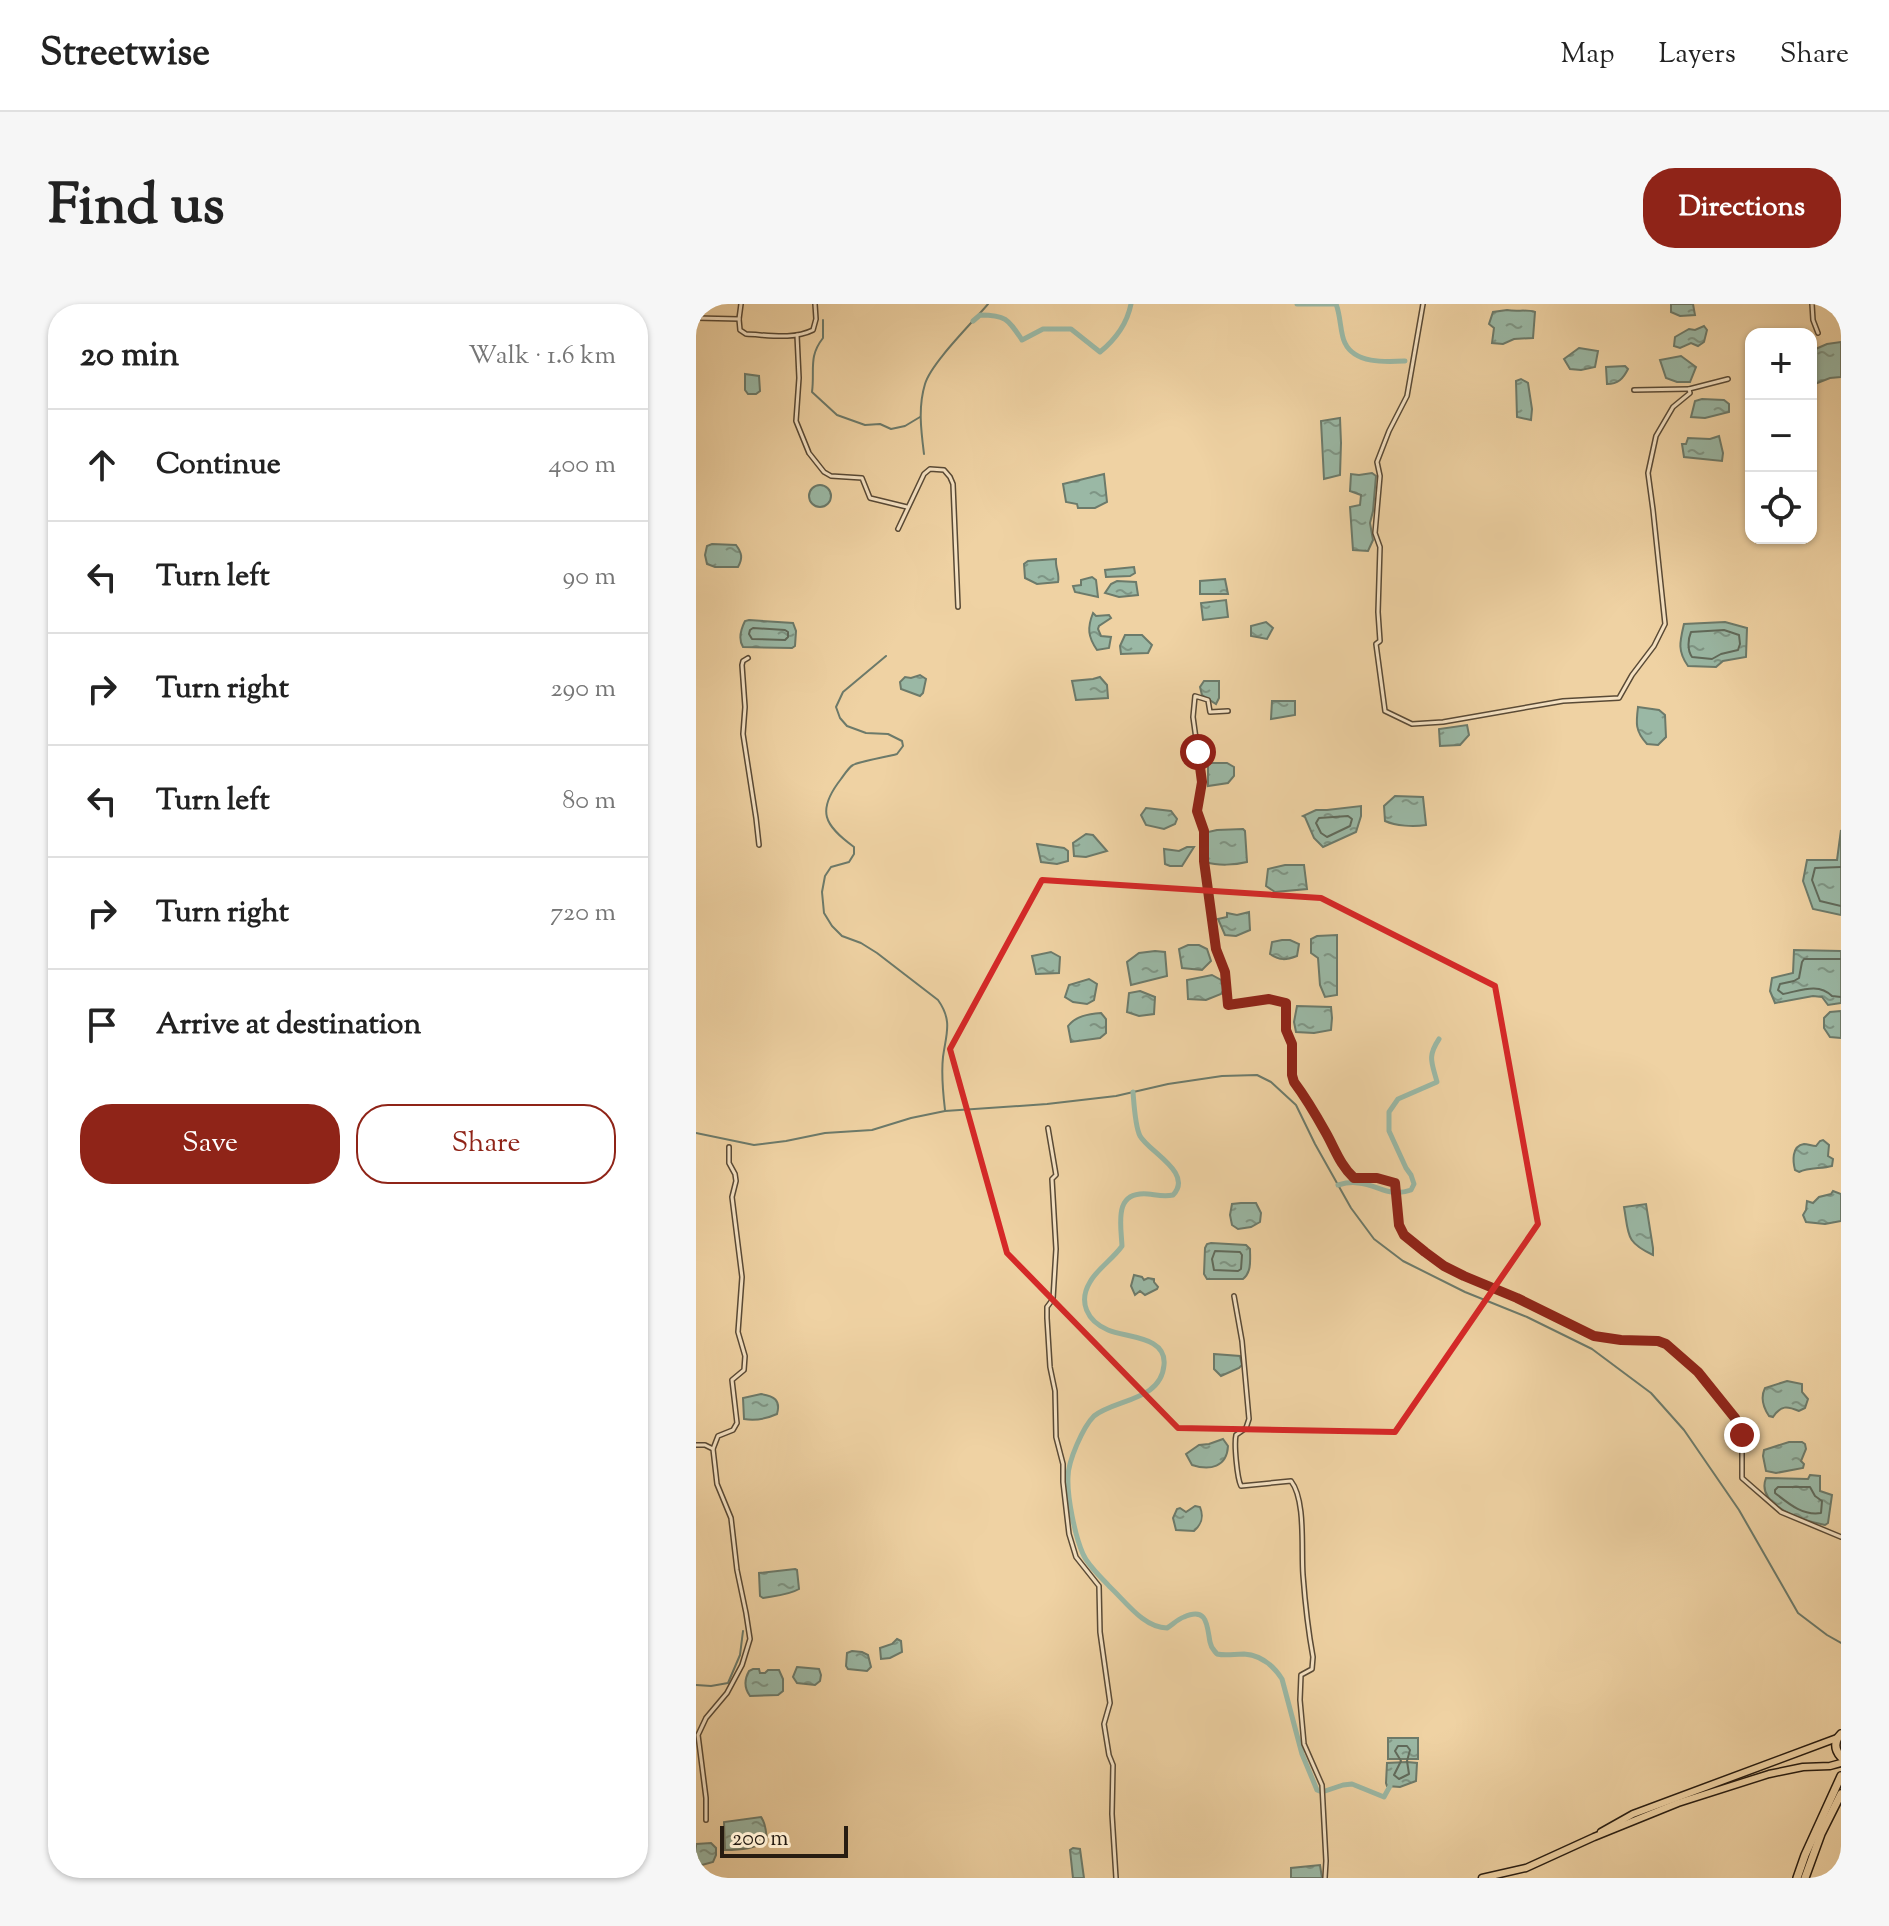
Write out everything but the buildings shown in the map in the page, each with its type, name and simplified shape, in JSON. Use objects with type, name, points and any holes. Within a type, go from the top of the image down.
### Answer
[{"type":"highway","points":[[1839,1736],[1836,1747],[1841,1760]]},
{"type":"highway","points":[[1797,1878],[1841,1776]]},
{"type":"highway","points":[[1805,1878],[1821,1834],[1841,1794]]},
{"type":"main road","points":[[1594,1837],[1633,1814],[1839,1736]]},
{"type":"main road","points":[[1482,1878],[1526,1868],[1678,1803],[1769,1774],[1841,1760]]},
{"type":"street","points":[[741,304],[740,330],[746,334],[797,335],[813,330],[815,304]]},
{"type":"street","points":[[1423,304],[1407,396],[1377,462],[1380,476],[1375,533],[1380,547],[1378,612],[1381,633],[1380,641],[1376,644],[1385,711],[1412,724],[1443,722],[1563,701],[1619,698],[1665,624],[1648,473],[1656,436],[1673,407],[1690,393],[1689,389]]},
{"type":"street","points":[[1812,304],[1818,333]]},
{"type":"street","points":[[696,318],[739,319]]},
{"type":"street","points":[[797,335],[799,378],[796,421],[809,453],[831,476],[862,478],[870,498],[907,507]]},
{"type":"street","points":[[1634,390],[1689,389],[1728,379]]},
{"type":"street","points":[[898,529],[926,471],[944,470],[953,484],[958,607]]},
{"type":"street","points":[[748,658],[742,665],[743,734],[759,845]]},
{"type":"street","points":[[1228,711],[1210,712],[1208,700],[1195,696],[1193,717],[1202,782],[1197,811],[1204,831],[1204,861],[1216,949],[1225,972],[1228,1005],[1269,999],[1286,1003],[1286,1030],[1292,1044],[1294,1082],[1318,1118],[1337,1156],[1354,1178],[1377,1178],[1395,1183],[1399,1225],[1404,1235],[1454,1271],[1594,1336],[1658,1341],[1673,1349],[1698,1372],[1739,1425],[1742,1435],[1742,1478],[1781,1512],[1841,1537]]},
{"type":"street","points":[[1048,1128],[1056,1175],[1052,1179],[1056,1249],[1053,1299],[1047,1307],[1047,1318],[1055,1391],[1056,1437],[1063,1464],[1069,1534],[1076,1557],[1099,1586],[1100,1632],[1110,1703],[1104,1724],[1113,1765],[1116,1878]]},
{"type":"street","points":[[706,1820],[698,1735],[706,1718],[727,1693],[742,1665],[750,1639],[731,1518],[717,1484],[713,1449],[718,1436],[733,1430],[737,1423],[732,1380],[745,1366],[738,1332],[742,1277],[732,1197],[736,1181],[729,1163],[729,1147]]},
{"type":"street","points":[[1234,1296],[1242,1341],[1249,1419],[1246,1428],[1236,1435],[1238,1480],[1241,1486],[1291,1481],[1295,1484],[1302,1524],[1303,1575],[1313,1657],[1312,1669],[1301,1675],[1302,1731],[1304,1744],[1322,1785],[1325,1878]]},
{"type":"street","points":[[696,1445],[713,1449]]},
{"type":"highlighted area","points":[[1042,880],[1321,898],[1495,986],[1538,1224],[1395,1432],[1178,1428],[1007,1253],[950,1049]]},
{"type":"water","points":[[1671,304],[1693,304],[1695,315],[1680,316],[1671,312]]},
{"type":"water","points":[[1493,312],[1535,312],[1533,338],[1492,343],[1494,328],[1489,324]]},
{"type":"water","points":[[1704,326],[1707,330],[1704,342],[1698,346],[1691,343],[1680,348],[1674,346],[1675,337],[1689,329]]},
{"type":"water","points":[[1841,342],[1841,377],[1817,383],[1817,348]]},
{"type":"water","points":[[1579,348],[1598,351],[1595,367],[1570,369],[1564,359]]},
{"type":"water","points":[[1681,356],[1696,367],[1690,382],[1666,378],[1660,360]]},
{"type":"water","points":[[1625,366],[1628,369],[1622,378],[1607,384],[1606,367]]},
{"type":"water","points":[[745,374],[759,376],[760,391],[756,394],[748,394],[745,390]]},
{"type":"water","points":[[1521,379],[1528,383],[1531,420],[1517,417],[1516,381]]},
{"type":"water","points":[[1724,400],[1729,404],[1729,412],[1705,418],[1691,417],[1695,401]]},
{"type":"water","points":[[1340,418],[1340,475],[1324,479],[1321,421]]},
{"type":"water","points":[[1719,436],[1722,461],[1684,457],[1682,444],[1686,444],[1688,438],[1710,439]]},
{"type":"water","points":[[1372,473],[1376,476],[1370,523],[1373,540],[1368,551],[1353,550],[1350,507],[1360,505],[1361,495],[1350,491],[1351,474]]},
{"type":"water","points":[[1104,474],[1107,502],[1095,508],[1078,508],[1077,504],[1066,502],[1063,484]]},
{"type":"water","points":[[820,485],[828,488],[831,496],[828,504],[820,507],[812,504],[809,496],[812,488]]},
{"type":"water","points":[[736,545],[741,556],[738,567],[707,564],[707,546]]},
{"type":"water","points":[[1056,559],[1058,582],[1037,584],[1025,578],[1024,564],[1028,561]]},
{"type":"water","points":[[1134,567],[1135,573],[1130,576],[1106,577],[1105,570]]},
{"type":"water","points":[[1092,577],[1096,580],[1098,597],[1075,592],[1073,586],[1081,585],[1081,580]]},
{"type":"water","points":[[1225,579],[1228,594],[1200,594],[1200,581]]},
{"type":"water","points":[[1117,581],[1136,582],[1138,595],[1119,597],[1105,593]]},
{"type":"water","points":[[1226,600],[1228,617],[1203,620],[1201,603]]},
{"type":"water","points":[[1093,613],[1111,618],[1098,629],[1101,636],[1111,637],[1109,648],[1097,650],[1092,641],[1089,628]]},
{"type":"water","points":[[745,621],[793,623],[795,646],[743,647],[741,631]]},
{"type":"water","points":[[1266,622],[1273,628],[1267,639],[1251,636],[1251,626]]},
{"type":"water","points":[[1725,622],[1747,628],[1746,657],[1723,661],[1716,667],[1688,666],[1680,646],[1684,624]]},
{"type":"water","points":[[1125,635],[1142,635],[1152,645],[1148,653],[1121,654],[1120,646]]},
{"type":"water","points":[[920,675],[926,679],[920,696],[901,689],[900,682],[905,677]]},
{"type":"water","points":[[1100,677],[1107,685],[1108,698],[1076,700],[1072,681]]},
{"type":"water","points":[[1204,681],[1219,681],[1216,704],[1202,695],[1200,687]]},
{"type":"water","points":[[1272,701],[1295,701],[1295,715],[1271,719]]},
{"type":"water","points":[[1638,707],[1659,710],[1665,715],[1666,737],[1658,745],[1647,744],[1640,735]]},
{"type":"water","points":[[1467,725],[1469,735],[1460,745],[1440,746],[1439,729]]},
{"type":"water","points":[[1208,763],[1227,763],[1234,767],[1234,776],[1228,783],[1208,786]]},
{"type":"water","points":[[1395,796],[1423,797],[1426,825],[1405,826],[1385,821],[1384,806]]},
{"type":"water","points":[[1361,806],[1356,832],[1323,847],[1314,838],[1303,816],[1316,810]]},
{"type":"water","points":[[1146,808],[1171,811],[1177,819],[1175,824],[1164,829],[1146,825],[1141,815]]},
{"type":"water","points":[[1243,829],[1247,862],[1226,865],[1206,862],[1208,832]]},
{"type":"water","points":[[1841,830],[1841,915],[1813,909],[1803,881],[1807,860],[1837,860]]},
{"type":"water","points":[[1086,834],[1093,835],[1107,851],[1086,857],[1074,856],[1073,843]]},
{"type":"water","points":[[1037,844],[1064,848],[1068,851],[1068,861],[1057,864],[1041,862]]},
{"type":"water","points":[[1194,847],[1182,866],[1165,864],[1164,849],[1179,851]]},
{"type":"water","points":[[1304,865],[1307,889],[1275,892],[1266,886],[1268,869]]},
{"type":"water","points":[[1249,912],[1250,930],[1236,936],[1225,935],[1218,919],[1227,917],[1227,913],[1237,915]]},
{"type":"water","points":[[1337,935],[1337,995],[1325,997],[1320,985],[1318,958],[1311,953],[1311,939]]},
{"type":"water","points":[[1282,940],[1299,944],[1297,956],[1283,959],[1270,954],[1272,942]]},
{"type":"water","points":[[1188,945],[1207,949],[1211,961],[1202,970],[1182,968],[1179,949]]},
{"type":"water","points":[[1794,950],[1841,951],[1841,1003],[1828,1005],[1822,997],[1813,996],[1775,1003],[1770,991],[1772,978],[1793,973]]},
{"type":"water","points":[[1051,952],[1060,957],[1059,973],[1036,974],[1032,956]]},
{"type":"water","points":[[1165,952],[1167,976],[1131,985],[1127,962],[1139,953]]},
{"type":"water","points":[[1212,975],[1221,980],[1224,989],[1221,994],[1206,1000],[1188,999],[1187,980]]},
{"type":"water","points":[[1089,979],[1097,984],[1094,1000],[1087,1004],[1065,997],[1069,985]]},
{"type":"water","points":[[1140,991],[1155,997],[1154,1014],[1139,1016],[1127,1012],[1129,993]]},
{"type":"water","points":[[1297,1006],[1331,1007],[1331,1030],[1296,1032]]},
{"type":"water","points":[[1841,1011],[1841,1038],[1830,1037],[1824,1028],[1824,1018],[1830,1012]]},
{"type":"water","points":[[1101,1013],[1106,1019],[1106,1033],[1100,1038],[1071,1042],[1068,1026],[1071,1023],[1083,1016]]},
{"type":"water","points":[[1823,1140],[1829,1145],[1828,1156],[1833,1159],[1832,1166],[1799,1172],[1795,1170],[1797,1148],[1804,1144],[1816,1146]]},
{"type":"water","points":[[1833,1191],[1841,1194],[1841,1221],[1825,1224],[1806,1222],[1803,1215],[1807,1201],[1813,1203]]},
{"type":"water","points":[[1256,1203],[1261,1213],[1260,1222],[1238,1229],[1232,1225],[1232,1204]]},
{"type":"water","points":[[1646,1204],[1653,1255],[1637,1246],[1630,1237],[1624,1207]]},
{"type":"water","points":[[1211,1243],[1246,1245],[1250,1249],[1249,1269],[1243,1279],[1207,1279],[1204,1274],[1205,1248]]},
{"type":"water","points":[[1134,1275],[1144,1280],[1154,1279],[1157,1289],[1145,1295],[1140,1291],[1135,1295],[1131,1286]]},
{"type":"water","points":[[1214,1354],[1240,1356],[1242,1365],[1221,1376],[1214,1369]]},
{"type":"water","points":[[1787,1381],[1802,1384],[1802,1392],[1808,1399],[1805,1408],[1799,1411],[1784,1408],[1773,1417],[1769,1416],[1763,1402],[1765,1388]]},
{"type":"water","points":[[761,1394],[775,1400],[777,1414],[761,1419],[744,1419],[743,1398]]},
{"type":"water","points":[[1223,1439],[1228,1446],[1221,1463],[1205,1468],[1192,1465],[1186,1454],[1199,1445]]},
{"type":"water","points":[[1789,1442],[1805,1444],[1801,1461],[1803,1468],[1776,1473],[1766,1471],[1764,1450]]},
{"type":"water","points":[[1810,1475],[1820,1476],[1820,1491],[1832,1495],[1828,1523],[1825,1525],[1784,1510],[1768,1497],[1765,1488],[1766,1478],[1808,1479]]},
{"type":"water","points":[[1195,1506],[1200,1507],[1201,1511],[1199,1526],[1194,1531],[1176,1530],[1173,1518],[1177,1509],[1186,1512]]},
{"type":"water","points":[[795,1569],[799,1589],[781,1595],[760,1596],[759,1573]]},
{"type":"water","points":[[897,1639],[901,1641],[902,1652],[881,1659],[880,1648]]},
{"type":"water","points":[[852,1651],[868,1655],[871,1667],[867,1671],[848,1669],[847,1653]]},
{"type":"water","points":[[797,1667],[819,1669],[820,1681],[815,1685],[797,1683],[793,1677]]},
{"type":"water","points":[[759,1669],[760,1673],[779,1670],[783,1691],[778,1695],[750,1696],[746,1681],[749,1671]]},
{"type":"water","points":[[1388,1738],[1418,1738],[1418,1759],[1388,1759]]},
{"type":"water","points":[[1387,1763],[1417,1763],[1416,1781],[1400,1787],[1387,1786]]},
{"type":"water","points":[[761,1817],[767,1840],[753,1847],[725,1850],[724,1822]]},
{"type":"water","points":[[711,1843],[716,1848],[713,1862],[696,1864],[696,1844]]},
{"type":"water","points":[[1080,1849],[1084,1878],[1073,1878],[1070,1850]]},
{"type":"water","points":[[1320,1865],[1322,1878],[1291,1878],[1291,1868]]},
{"type":"waterway","points":[[924,454],[921,410],[925,384],[944,354],[988,304]]},
{"type":"waterway","points":[[973,321],[980,315],[1001,317],[1022,340],[1043,329],[1071,329],[1100,352],[1120,331],[1131,304]]},
{"type":"waterway","points":[[1297,304],[1336,304],[1343,339],[1356,355],[1372,360],[1405,361]]},
{"type":"waterway","points":[[823,320],[823,338],[814,358],[812,392],[837,415],[865,425],[880,424],[891,429],[905,426],[920,417]]},
{"type":"waterway","points":[[886,656],[843,692],[836,707],[847,726],[866,733],[888,734],[902,741],[903,746],[897,754],[851,766],[828,800],[826,809],[830,824],[854,847],[854,854],[849,862],[831,867],[825,876],[822,892],[824,913],[842,936],[877,953],[938,1000],[943,1008],[947,1028],[942,1070],[945,1110]]},
{"type":"waterway","points":[[1338,1185],[1358,1183],[1396,1193],[1411,1190],[1414,1184],[1411,1175],[1389,1131],[1389,1112],[1398,1099],[1437,1082],[1432,1056],[1439,1039]]},
{"type":"waterway","points":[[696,1133],[754,1145],[825,1133],[872,1130],[945,1111],[1047,1104],[1116,1096],[1222,1076],[1257,1075],[1271,1082],[1296,1105],[1351,1208],[1374,1239],[1403,1261],[1592,1349],[1651,1393],[1684,1430],[1739,1510],[1798,1613],[1841,1643]]},
{"type":"waterway","points":[[1133,1092],[1140,1136],[1174,1171],[1178,1187],[1173,1195],[1137,1194],[1124,1203],[1122,1246],[1093,1277],[1086,1289],[1085,1304],[1090,1316],[1101,1326],[1153,1343],[1163,1355],[1164,1365],[1155,1386],[1094,1416],[1077,1445],[1068,1485],[1080,1546],[1091,1567],[1143,1619],[1167,1628],[1182,1618],[1198,1614],[1205,1620],[1211,1646],[1217,1654],[1250,1655],[1275,1669],[1282,1679],[1302,1754],[1317,1790],[1322,1792],[1352,1784],[1384,1797],[1390,1786]]},
{"type":"waterway","points":[[696,1685],[728,1683],[740,1655],[743,1631]]},
{"type":"route","points":[[1198,752],[1202,782],[1197,811],[1204,831],[1204,861],[1216,949],[1225,972],[1228,1005],[1269,999],[1286,1003],[1286,1030],[1292,1044],[1294,1082],[1348,1172],[1354,1178],[1377,1178],[1395,1183],[1399,1225],[1404,1235],[1444,1266],[1594,1336],[1666,1344],[1698,1372],[1735,1418],[1742,1435]]}]
